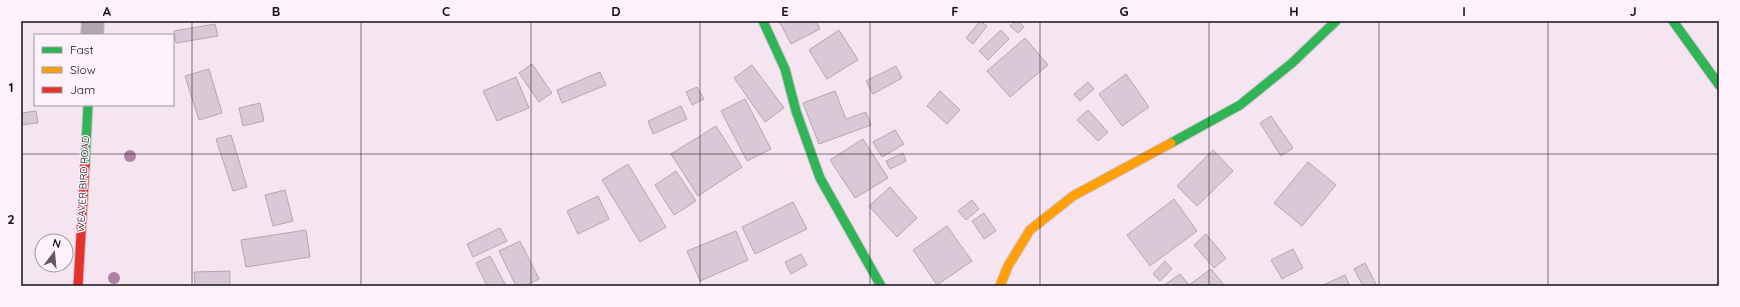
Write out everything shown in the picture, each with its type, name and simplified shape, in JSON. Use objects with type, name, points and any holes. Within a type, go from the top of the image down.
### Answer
[{"type":"street","points":[[92,34],[93,21]]},
{"type":"street","points":[[763,21],[785,69],[796,111],[820,178],[881,286]]},
{"type":"street","points":[[1000,286],[1008,266],[1030,230],[1073,196],[1240,104],[1292,63],[1336,21]]},
{"type":"street","points":[[1673,21],[1719,85]]},
{"type":"street","name":"WEAVER BIRD ROAD","points":[[78,286],[88,106]]},
{"type":"building","points":[[779,21],[816,21],[820,29],[791,44]]},
{"type":"building","points":[[980,21],[987,26],[973,44],[966,38]]},
{"type":"building","points":[[1015,21],[1018,21],[1024,27],[1018,33],[1010,26]]},
{"type":"building","points":[[215,24],[218,36],[176,43],[174,31]]},
{"type":"building","points":[[839,30],[858,60],[827,79],[809,50]]},
{"type":"building","points":[[1001,30],[1009,39],[988,60],[979,51]]},
{"type":"building","points":[[1025,38],[1048,65],[1010,97],[987,71]]},
{"type":"building","points":[[532,64],[552,93],[539,102],[519,73]]},
{"type":"building","points":[[752,65],[784,108],[765,122],[734,78]]},
{"type":"building","points":[[896,66],[902,78],[873,94],[866,81]]},
{"type":"building","points":[[209,69],[222,113],[199,120],[185,76]]},
{"type":"building","points":[[600,72],[606,85],[562,103],[557,90]]},
{"type":"building","points":[[1126,74],[1149,107],[1122,126],[1099,94]]},
{"type":"building","points":[[516,77],[529,108],[497,121],[483,91]]},
{"type":"building","points":[[1088,82],[1094,89],[1080,101],[1074,94]]},
{"type":"building","points":[[697,87],[704,99],[692,105],[686,92]]},
{"type":"building","points":[[835,91],[846,119],[866,112],[871,125],[819,144],[803,103]]},
{"type":"building","points":[[940,91],[960,110],[947,124],[927,106]]},
{"type":"building","points":[[745,99],[771,149],[747,161],[721,111]]},
{"type":"building","points":[[260,103],[264,121],[243,126],[239,108]]},
{"type":"building","points":[[681,106],[687,119],[653,134],[648,121]]},
{"type":"building","points":[[1088,110],[1108,132],[1098,141],[1077,120]]},
{"type":"building","points":[[36,111],[38,123],[21,125],[21,113]]},
{"type":"building","points":[[1271,116],[1293,148],[1281,156],[1260,123]]},
{"type":"building","points":[[716,126],[742,167],[698,196],[671,154]]},
{"type":"building","points":[[895,130],[904,144],[882,157],[873,142]]},
{"type":"building","points":[[231,135],[247,187],[233,191],[216,139]]},
{"type":"building","points":[[863,139],[888,178],[855,198],[830,160]]},
{"type":"building","points":[[1213,150],[1233,171],[1197,206],[1177,186]]},
{"type":"building","points":[[903,153],[906,161],[890,169],[886,161]]},
{"type":"building","points":[[1308,162],[1336,185],[1302,226],[1274,203]]},
{"type":"building","points":[[628,164],[666,227],[640,242],[602,180]]},
{"type":"building","points":[[676,171],[696,201],[674,215],[655,185]]},
{"type":"building","points":[[890,187],[917,218],[897,237],[869,206]]},
{"type":"building","points":[[285,190],[293,221],[273,226],[265,195]]},
{"type":"building","points":[[598,196],[609,219],[578,234],[567,211]]},
{"type":"building","points":[[1174,199],[1197,231],[1150,266],[1127,235]]},
{"type":"building","points":[[972,200],[979,209],[966,220],[958,211]]},
{"type":"building","points":[[793,202],[807,229],[755,254],[742,227]]},
{"type":"building","points":[[984,213],[996,231],[984,239],[972,221]]},
{"type":"building","points":[[947,226],[972,261],[937,285],[913,250]]},
{"type":"building","points":[[500,228],[507,241],[473,257],[467,244]]},
{"type":"building","points":[[306,230],[310,257],[246,267],[241,240]]},
{"type":"building","points":[[736,231],[748,260],[700,281],[687,251]]},
{"type":"building","points":[[1206,234],[1226,258],[1214,268],[1194,245]]},
{"type":"building","points":[[520,241],[539,279],[524,286],[516,286],[499,251]]},
{"type":"building","points":[[1293,249],[1303,268],[1282,279],[1271,260]]},
{"type":"building","points":[[801,254],[807,265],[791,274],[785,262]]},
{"type":"building","points":[[490,256],[506,286],[487,286],[476,263]]},
{"type":"building","points":[[1165,261],[1172,269],[1160,281],[1153,274]]},
{"type":"building","points":[[1365,263],[1377,286],[1363,286],[1354,269]]},
{"type":"building","points":[[1211,269],[1225,286],[1163,286],[1180,274],[1189,285]]},
{"type":"building","points":[[230,271],[230,286],[195,286],[194,272]]},
{"type":"building","points":[[1345,275],[1350,286],[1321,286]]},
{"type":"traffic: fast","points":[[763,21],[785,69],[796,111],[820,178],[881,286]]},
{"type":"traffic: fast","points":[[1171,143],[1240,105],[1292,63],[1336,21]]},
{"type":"traffic: fast","points":[[1673,21],[1719,85]]},
{"type":"traffic: fast","points":[[85,165],[88,106]]},
{"type":"traffic: slow","points":[[1000,286],[1008,266],[1030,230],[1073,196],[1171,143]]},
{"type":"traffic: jam","points":[[78,286],[85,165]]}]
